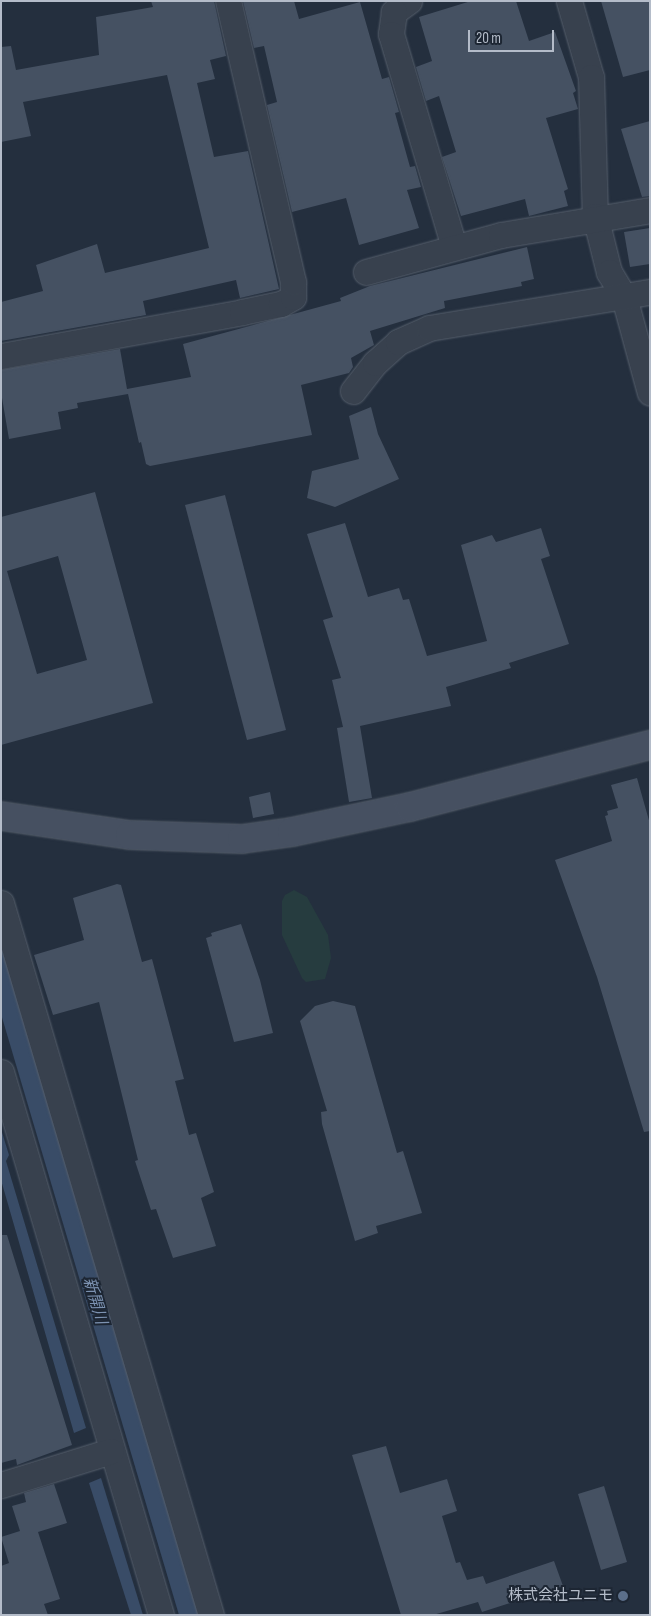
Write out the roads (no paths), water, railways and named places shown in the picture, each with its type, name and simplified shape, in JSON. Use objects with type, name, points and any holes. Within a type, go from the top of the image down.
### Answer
[{"type":"street","points":[[1,356],[242,312],[281,304],[293,297],[293,282],[228,1]]},
{"type":"street","points":[[409,1],[394,12],[391,34],[454,247]]},
{"type":"street","points":[[569,1],[591,77],[596,219],[609,272],[624,297],[650,393]]},
{"type":"street","points":[[366,272],[454,247],[650,210]]},
{"type":"street","points":[[353,392],[375,363],[398,342],[429,328],[650,292]]},
{"type":"street","points":[[1,816],[130,835],[242,839],[292,832],[410,807],[650,745]]},
{"type":"street","points":[[1,903],[211,1615]]},
{"type":"street","points":[[1,1072],[111,1451],[161,1615]]},
{"type":"street","points":[[1,1485],[111,1451]]},
{"type":"water","name":"新開川","points":[[1,930],[199,1615],[179,1615],[1,1014]]},
{"type":"water","points":[[1,1129],[9,1155],[6,1161],[86,1428],[74,1433],[1,1180]]},
{"type":"water","points":[[101,1478],[143,1615],[131,1615],[89,1483]]},
{"type":"place","name":"株式会社ユニモ","points":[[623,1596]]}]
